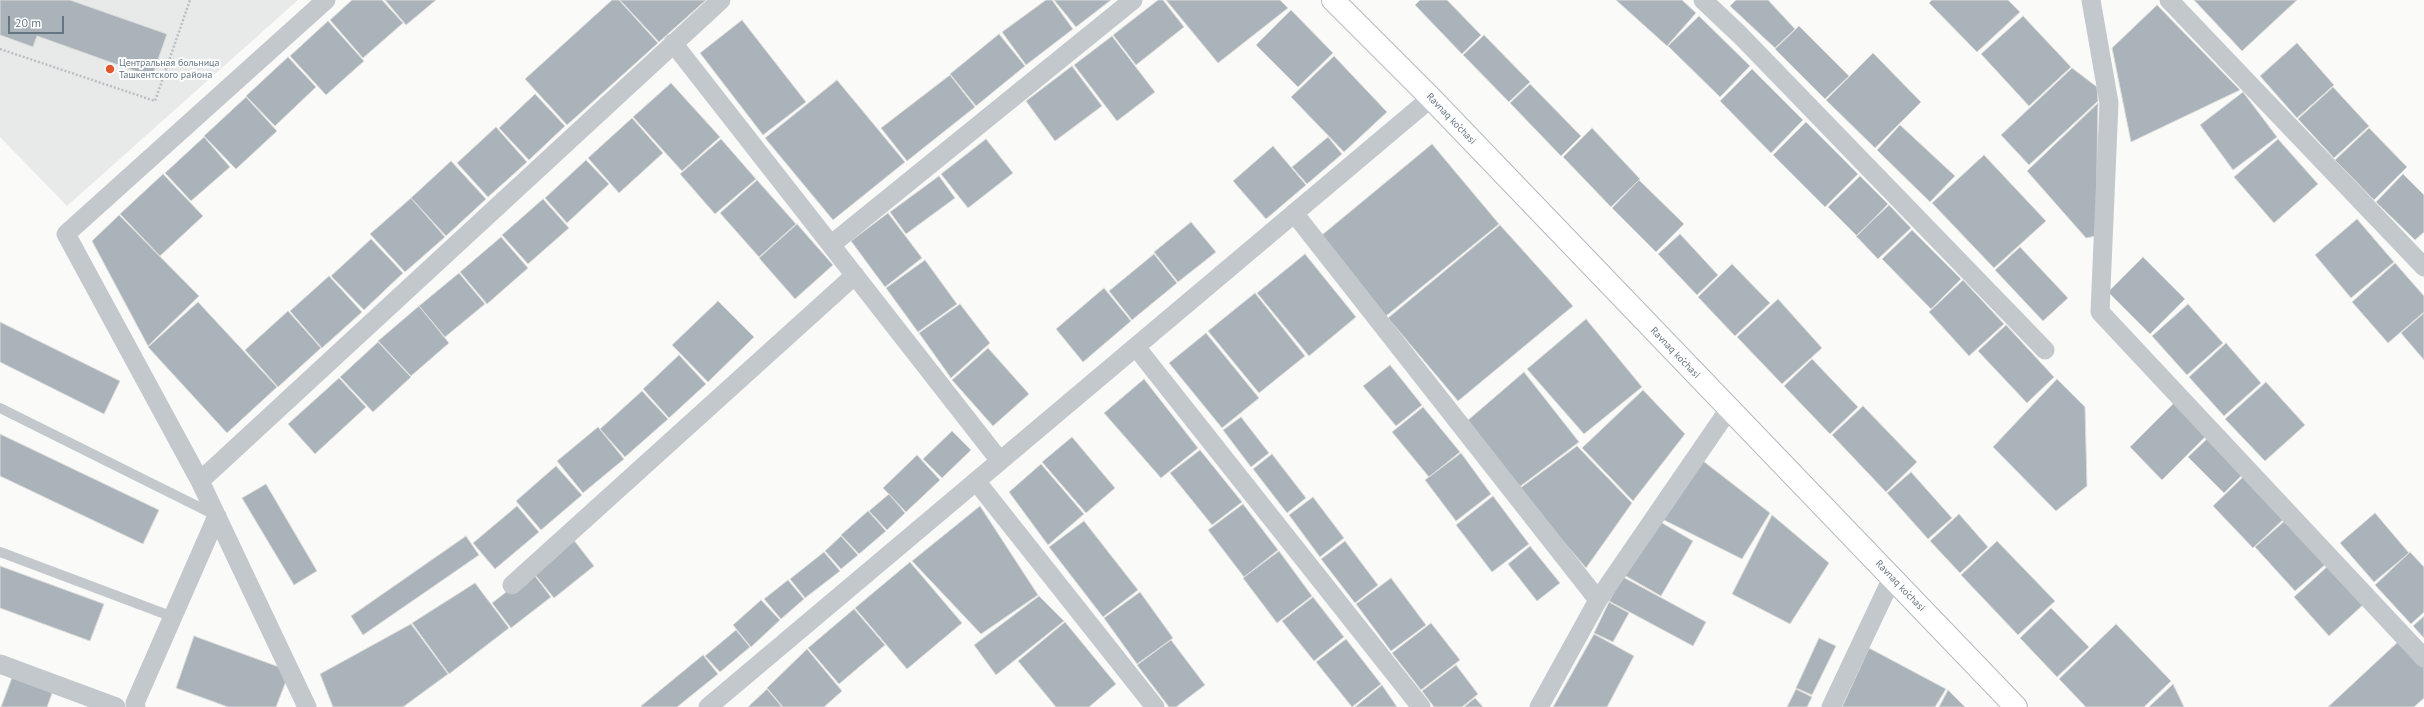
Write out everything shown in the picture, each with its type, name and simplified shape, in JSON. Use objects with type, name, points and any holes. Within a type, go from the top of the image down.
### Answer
[{"type":"street","points":[[307,707],[200,482],[66,234],[326,0]]},
{"type":"street","points":[[200,482],[721,0]]},
{"type":"street","points":[[832,244],[1133,0]]},
{"type":"street","name":"Ravnaq ko‘chasi","points":[[1333,0],[1431,98],[2016,707]]},
{"type":"street","points":[[1703,0],[1746,41],[2045,350]]},
{"type":"street","points":[[2091,0],[2109,103],[2100,312],[2424,658]]},
{"type":"street","points":[[2169,0],[2424,267]]},
{"type":"street","points":[[673,43],[832,244],[1000,461]]},
{"type":"street","points":[[708,707],[1431,98]]},
{"type":"street","points":[[1294,213],[1598,600]]},
{"type":"street","points":[[512,585],[855,275]]},
{"type":"street","points":[[1136,347],[1421,707]]},
{"type":"street","points":[[1539,707],[1598,600],[1729,409]]},
{"type":"street","points":[[976,482],[1155,707]]},
{"type":"street","points":[[136,707],[135,703],[217,516]]},
{"type":"street","points":[[1830,707],[1892,578]]},
{"type":"street","points":[[0,664],[116,707]]},
{"type":"lane","points":[[0,408],[217,516]]},
{"type":"lane","points":[[0,552],[173,617]]},
{"type":"path","points":[[0,49],[155,101],[190,0]]},
{"type":"shaded area","name":"Центральная больница Ташкентского района","points":[[0,0],[298,0],[67,206],[0,137]]},
{"type":"building","points":[[0,0],[70,0],[167,34],[152,77],[37,36],[33,47],[0,35]]},
{"type":"building","points":[[352,0],[382,0],[403,23],[363,58],[330,20]]},
{"type":"building","points":[[385,0],[436,0],[406,25]]},
{"type":"building","points":[[612,0],[619,0],[658,43],[567,125],[525,79]]},
{"type":"building","points":[[620,0],[706,0],[659,42]]},
{"type":"building","points":[[1046,0],[1052,0],[1073,29],[1026,65],[1002,32]]},
{"type":"building","points":[[1054,0],[1111,0],[1076,27]]},
{"type":"building","points":[[1158,0],[1163,0],[1184,27],[1136,65],[1113,35]]},
{"type":"building","points":[[1166,0],[1280,0],[1288,8],[1218,63]]},
{"type":"building","points":[[1420,0],[1447,0],[1481,35],[1462,54],[1415,5]]},
{"type":"building","points":[[1616,0],[1682,0],[1696,13],[1667,46]]},
{"type":"building","points":[[1736,0],[1768,0],[1795,29],[1775,48],[1730,6]]},
{"type":"building","points":[[1932,0],[2008,0],[2020,12],[1977,52],[1929,3]]},
{"type":"building","points":[[2194,0],[2297,0],[2242,51]]},
{"type":"building","points":[[2157,5],[2240,90],[2131,142],[2112,48]]},
{"type":"building","points":[[1291,10],[1333,53],[1298,87],[1256,45]]},
{"type":"building","points":[[1699,16],[1750,66],[1720,97],[1668,46]]},
{"type":"building","points":[[2023,16],[2071,67],[2029,106],[1981,54]]},
{"type":"building","points":[[742,20],[806,102],[763,135],[700,53]]},
{"type":"building","points":[[328,21],[364,61],[326,95],[290,56]]},
{"type":"building","points":[[1799,26],[1849,76],[1825,99],[1775,49]]},
{"type":"building","points":[[999,34],[1025,66],[976,106],[950,74]]},
{"type":"building","points":[[1484,35],[1530,82],[1509,102],[1463,55]]},
{"type":"building","points":[[1112,36],[1155,92],[1117,121],[1074,65]]},
{"type":"building","points":[[2297,43],[2334,85],[2297,118],[2260,76]]},
{"type":"building","points":[[1873,53],[1921,102],[1875,148],[1826,100]]},
{"type":"building","points":[[1334,56],[1387,112],[1344,152],[1291,97]]},
{"type":"building","points":[[288,57],[316,87],[275,126],[246,96]]},
{"type":"building","points":[[1072,66],[1102,106],[1055,141],[1026,101]]},
{"type":"building","points":[[2072,68],[2097,87],[2098,101],[2029,165],[2001,135]]},
{"type":"building","points":[[1752,69],[1803,120],[1771,153],[1720,101]]},
{"type":"building","points":[[950,75],[975,107],[907,161],[881,128]]},
{"type":"building","points":[[837,80],[905,162],[833,220],[765,138]]},
{"type":"building","points":[[671,83],[720,137],[682,171],[633,117]]},
{"type":"building","points":[[1530,84],[1581,136],[1561,156],[1510,103]]},
{"type":"building","points":[[2333,87],[2369,126],[2334,158],[2298,119]]},
{"type":"building","points":[[2243,92],[2277,137],[2233,170],[2200,125]]},
{"type":"building","points":[[535,94],[565,126],[529,160],[499,128]]},
{"type":"building","points":[[246,97],[277,131],[236,169],[204,136]]},
{"type":"building","points":[[2098,103],[2096,236],[2086,238],[2027,171]]},
{"type":"building","points":[[632,118],[663,153],[619,193],[588,158]]},
{"type":"building","points":[[1806,122],[1858,174],[1825,207],[1773,155]]},
{"type":"building","points":[[1900,125],[1955,176],[1930,202],[1877,150]]},
{"type":"building","points":[[496,127],[527,162],[488,197],[457,163]]},
{"type":"building","points":[[1592,128],[1640,179],[1611,207],[1563,157]]},
{"type":"building","points":[[2369,128],[2407,167],[2374,200],[2335,160]]},
{"type":"building","points":[[204,137],[230,167],[191,201],[165,173]]},
{"type":"building","points":[[1328,137],[1342,154],[1307,184],[1292,167]]},
{"type":"building","points":[[721,139],[756,179],[715,214],[680,174]]},
{"type":"building","points":[[986,139],[1013,173],[968,208],[941,174]]},
{"type":"building","points":[[2278,139],[2318,184],[2274,223],[2234,177]]},
{"type":"building","points":[[1432,144],[1499,224],[1386,316],[1322,235]]},
{"type":"building","points":[[1273,146],[1306,185],[1266,219],[1233,181]]},
{"type":"building","points":[[1984,155],[2046,221],[1994,268],[1932,203]]},
{"type":"building","points":[[586,160],[609,184],[567,223],[545,198]]},
{"type":"building","points":[[451,161],[486,199],[446,236],[411,198]]},
{"type":"building","points":[[163,174],[203,216],[160,256],[120,214]]},
{"type":"building","points":[[2403,174],[2424,195],[2424,232],[2415,240],[2376,202]]},
{"type":"building","points":[[939,176],[955,198],[906,234],[890,212]]},
{"type":"building","points":[[1860,176],[1888,204],[1857,236],[1828,207]]},
{"type":"building","points":[[757,180],[796,224],[759,257],[720,213]]},
{"type":"building","points":[[1639,180],[1684,224],[1656,252],[1612,208]]},
{"type":"building","points":[[411,198],[445,237],[405,272],[370,234]]},
{"type":"building","points":[[543,199],[569,228],[528,264],[502,235]]},
{"type":"building","points":[[1889,205],[1911,228],[1878,259],[1856,236]]},
{"type":"building","points":[[888,213],[922,258],[885,287],[851,241]]},
{"type":"building","points":[[119,215],[199,296],[148,346],[92,241]]},
{"type":"building","points":[[2357,219],[2394,262],[2351,298],[2315,255]]},
{"type":"building","points":[[1191,222],[1216,252],[1178,282],[1154,252]]},
{"type":"building","points":[[797,224],[833,265],[795,299],[759,258]]},
{"type":"building","points":[[1500,225],[1573,306],[1458,401],[1388,318]]},
{"type":"building","points":[[1912,230],[1961,279],[1931,309],[1882,259]]},
{"type":"building","points":[[1680,234],[1718,275],[1697,295],[1658,254]]},
{"type":"building","points":[[501,237],[528,268],[487,304],[460,272]]},
{"type":"building","points":[[371,239],[403,273],[364,310],[331,276]]},
{"type":"building","points":[[2020,247],[2068,298],[2043,321],[1995,270]]},
{"type":"building","points":[[1154,254],[1177,283],[1132,320],[1109,291]]},
{"type":"building","points":[[1305,254],[1356,317],[1309,356],[1257,293]]},
{"type":"building","points":[[2143,257],[2185,299],[2150,334],[2108,292]]},
{"type":"building","points":[[925,260],[957,304],[918,332],[886,288]]},
{"type":"building","points":[[2395,263],[2424,296],[2424,312],[2388,343],[2352,302]]},
{"type":"building","points":[[1732,264],[1770,303],[1735,336],[1698,297]]},
{"type":"building","points":[[459,273],[485,304],[445,337],[419,306]]},
{"type":"building","points":[[329,276],[362,312],[322,348],[290,311]]},
{"type":"building","points":[[1963,280],[2004,324],[1969,356],[1929,312]]},
{"type":"building","points":[[1104,288],[1131,321],[1083,362],[1056,329]]},
{"type":"building","points":[[1255,293],[1305,356],[1259,393],[1208,331]]},
{"type":"building","points":[[1778,299],[1822,348],[1782,384],[1737,337]]},
{"type":"building","points":[[718,301],[754,337],[708,382],[672,345]]},
{"type":"building","points":[[198,302],[277,387],[227,433],[148,347]]},
{"type":"building","points":[[960,304],[990,343],[951,378],[919,333]]},
{"type":"building","points":[[2188,304],[2223,343],[2187,375],[2152,336]]},
{"type":"building","points":[[419,306],[449,343],[411,376],[378,341]]},
{"type":"building","points":[[288,311],[321,348],[278,387],[245,350]]},
{"type":"building","points":[[2424,313],[2424,360],[2401,333]]},
{"type":"building","points":[[1586,319],[1642,387],[1584,434],[1527,369]]},
{"type":"building","points":[[0,322],[120,381],[104,414],[0,362]]},
{"type":"building","points":[[2006,325],[2054,377],[2027,403],[1978,351]]},
{"type":"building","points":[[1206,333],[1259,398],[1222,428],[1169,363]]},
{"type":"building","points":[[378,342],[411,377],[373,412],[340,377]]},
{"type":"building","points":[[2226,343],[2261,383],[2224,416],[2189,377]]},
{"type":"building","points":[[988,348],[1029,394],[993,426],[952,380]]},
{"type":"building","points":[[679,355],[706,384],[669,418],[643,389]]},
{"type":"building","points":[[1812,359],[1858,407],[1830,434],[1784,386]]},
{"type":"building","points":[[1390,365],[1422,405],[1396,426],[1363,386]]},
{"type":"building","points":[[1524,372],[1579,442],[1518,488],[1467,421]]},
{"type":"building","points":[[339,378],[366,407],[315,454],[288,424]]},
{"type":"building","points":[[1144,379],[1198,448],[1161,478],[1104,413]]},
{"type":"building","points":[[2057,379],[2085,407],[2087,486],[2056,511],[1993,447]]},
{"type":"building","points":[[2266,382],[2305,425],[2265,461],[2225,419]]},
{"type":"building","points":[[1643,390],[1685,434],[1633,501],[1582,448]]},
{"type":"building","points":[[642,391],[668,419],[625,457],[600,429]]},
{"type":"building","points":[[2176,401],[2208,434],[2162,480],[2130,447]]},
{"type":"building","points":[[1863,406],[1917,462],[1886,492],[1832,435]]},
{"type":"building","points":[[1423,407],[1460,452],[1429,477],[1392,432]]},
{"type":"building","points":[[1241,417],[1269,453],[1251,467],[1223,430]]},
{"type":"building","points":[[598,427],[624,459],[583,493],[557,461]]},
{"type":"building","points":[[952,431],[971,450],[942,478],[923,459]]},
{"type":"building","points":[[0,434],[159,510],[143,544],[0,476]]},
{"type":"building","points":[[2210,436],[2245,472],[2224,493],[2188,457]]},
{"type":"building","points":[[1072,437],[1115,488],[1086,513],[1042,462]]},
{"type":"building","points":[[1577,446],[1632,503],[1586,568],[1519,489]]},
{"type":"building","points":[[1200,450],[1242,502],[1212,525],[1170,473]]},
{"type":"building","points":[[1461,453],[1491,494],[1456,521],[1425,480]]},
{"type":"building","points":[[1272,454],[1306,498],[1287,513],[1253,469]]},
{"type":"building","points":[[917,455],[940,480],[906,512],[883,488]]},
{"type":"building","points":[[1698,457],[1770,513],[1742,559],[1658,517]]},
{"type":"building","points":[[1041,464],[1084,514],[1048,545],[1009,492]]},
{"type":"building","points":[[556,466],[582,495],[541,530],[516,501]]},
{"type":"building","points":[[1911,472],[1952,518],[1928,539],[1887,493]]},
{"type":"building","points":[[2246,474],[2287,516],[2253,548],[2213,506]]},
{"type":"building","points":[[266,484],[317,571],[294,585],[242,498]]},
{"type":"building","points":[[889,494],[905,513],[887,530],[869,511]]},
{"type":"building","points":[[1493,496],[1529,544],[1492,572],[1456,525]]},
{"type":"building","points":[[1313,497],[1344,538],[1320,557],[1289,515]]},
{"type":"building","points":[[1243,504],[1278,550],[1244,577],[1208,530]]},
{"type":"building","points":[[517,506],[539,532],[495,569],[473,543]]},
{"type":"building","points":[[980,506],[1038,595],[981,634],[912,561]]},
{"type":"building","points":[[868,511],[886,531],[859,554],[841,535]]},
{"type":"building","points":[[2375,513],[2409,553],[2374,582],[2340,543]]},
{"type":"building","points":[[1959,514],[1988,547],[1960,573],[1930,541]]},
{"type":"building","points":[[1772,515],[1829,563],[1790,624],[1732,594]]},
{"type":"building","points":[[2288,518],[2327,563],[2295,591],[2255,547]]},
{"type":"building","points":[[1657,520],[1693,541],[1661,596],[1624,575]]},
{"type":"building","points":[[1084,521],[1138,590],[1103,617],[1049,547]]},
{"type":"building","points":[[466,536],[479,555],[363,635],[351,616]]},
{"type":"building","points":[[841,536],[858,555],[841,569],[825,551]]},
{"type":"building","points":[[573,539],[594,566],[554,598],[532,571]]},
{"type":"building","points":[[1345,541],[1378,585],[1355,603],[1321,559]]},
{"type":"building","points":[[1997,541],[2055,601],[2018,635],[1961,575]]},
{"type":"building","points":[[1530,546],[1560,583],[1537,601],[1508,564]]},
{"type":"building","points":[[1279,551],[1312,596],[1277,623],[1243,578]]},
{"type":"building","points":[[824,552],[840,571],[805,598],[790,579]]},
{"type":"building","points":[[2410,552],[2424,567],[2424,612],[2411,624],[2375,585]]},
{"type":"building","points":[[910,562],[962,623],[907,669],[855,608]]},
{"type":"building","points":[[2329,565],[2364,604],[2329,636],[2294,597]]},
{"type":"building","points":[[0,566],[104,604],[90,641],[0,608]]},
{"type":"building","points":[[532,572],[551,597],[511,628],[492,603]]},
{"type":"building","points":[[1623,577],[1706,622],[1693,646],[1609,601]]},
{"type":"building","points":[[1391,578],[1426,625],[1391,651],[1356,604]]},
{"type":"building","points":[[788,580],[804,599],[781,619],[764,599]]},
{"type":"building","points":[[475,583],[509,628],[449,674],[412,623]]},
{"type":"building","points":[[1140,592],[1173,638],[1137,664],[1104,618]]},
{"type":"building","points":[[1039,596],[1064,621],[996,675],[974,645]]},
{"type":"building","points":[[1313,597],[1344,637],[1314,661],[1282,621]]},
{"type":"building","points":[[761,600],[780,620],[751,647],[733,625]]},
{"type":"building","points":[[1609,602],[1629,613],[1613,642],[1594,633]]},
{"type":"building","points":[[2051,608],[2089,647],[2057,677],[2020,638]]},
{"type":"building","points":[[854,609],[885,645],[839,684],[808,648]]},
{"type":"building","points":[[2424,616],[2424,638],[2413,626]]},
{"type":"building","points":[[1065,622],[1116,684],[1089,707],[1056,707],[1018,661]]},
{"type":"building","points":[[1431,623],[1460,660],[1421,690],[1392,653]]},
{"type":"building","points":[[411,624],[448,674],[403,707],[333,707],[320,674]]},
{"type":"building","points":[[2116,624],[2171,681],[2144,707],[2086,707],[2059,679]]},
{"type":"building","points":[[736,630],[750,647],[720,672],[705,656]]},
{"type":"building","points":[[1594,634],[1634,656],[1607,707],[1553,707]]},
{"type":"building","points":[[194,636],[290,671],[276,707],[228,707],[176,688]]},
{"type":"building","points":[[1819,638],[1836,646],[1812,695],[1796,688]]},
{"type":"building","points":[[1346,639],[1381,684],[1352,707],[1316,662]]},
{"type":"building","points":[[1171,640],[1205,685],[1176,707],[1169,707],[1137,665]]},
{"type":"building","points":[[2400,640],[2424,666],[2424,698],[2414,707],[2328,707]]},
{"type":"building","points":[[1869,648],[1946,689],[1935,707],[1842,707]]},
{"type":"building","points":[[807,649],[842,691],[824,707],[783,707],[767,688]]},
{"type":"building","points":[[703,655],[718,674],[677,707],[641,706]]},
{"type":"building","points":[[1456,665],[1478,694],[1462,707],[1434,707],[1422,691]]},
{"type":"building","points":[[13,675],[53,691],[47,707],[1,707]]},
{"type":"building","points":[[2173,684],[2184,707],[2149,707]]},
{"type":"building","points":[[1382,685],[1397,707],[1355,707]]},
{"type":"building","points":[[767,689],[782,707],[748,707]]},
{"type":"building","points":[[1796,689],[1812,697],[1807,707],[1787,707]]},
{"type":"building","points":[[1948,690],[1965,707],[1939,707]]},
{"type":"building","points":[[1475,698],[1483,707],[1464,707]]},
{"type":"place","name":"Центральная больница Ташкентского района","points":[[110,69]]}]
